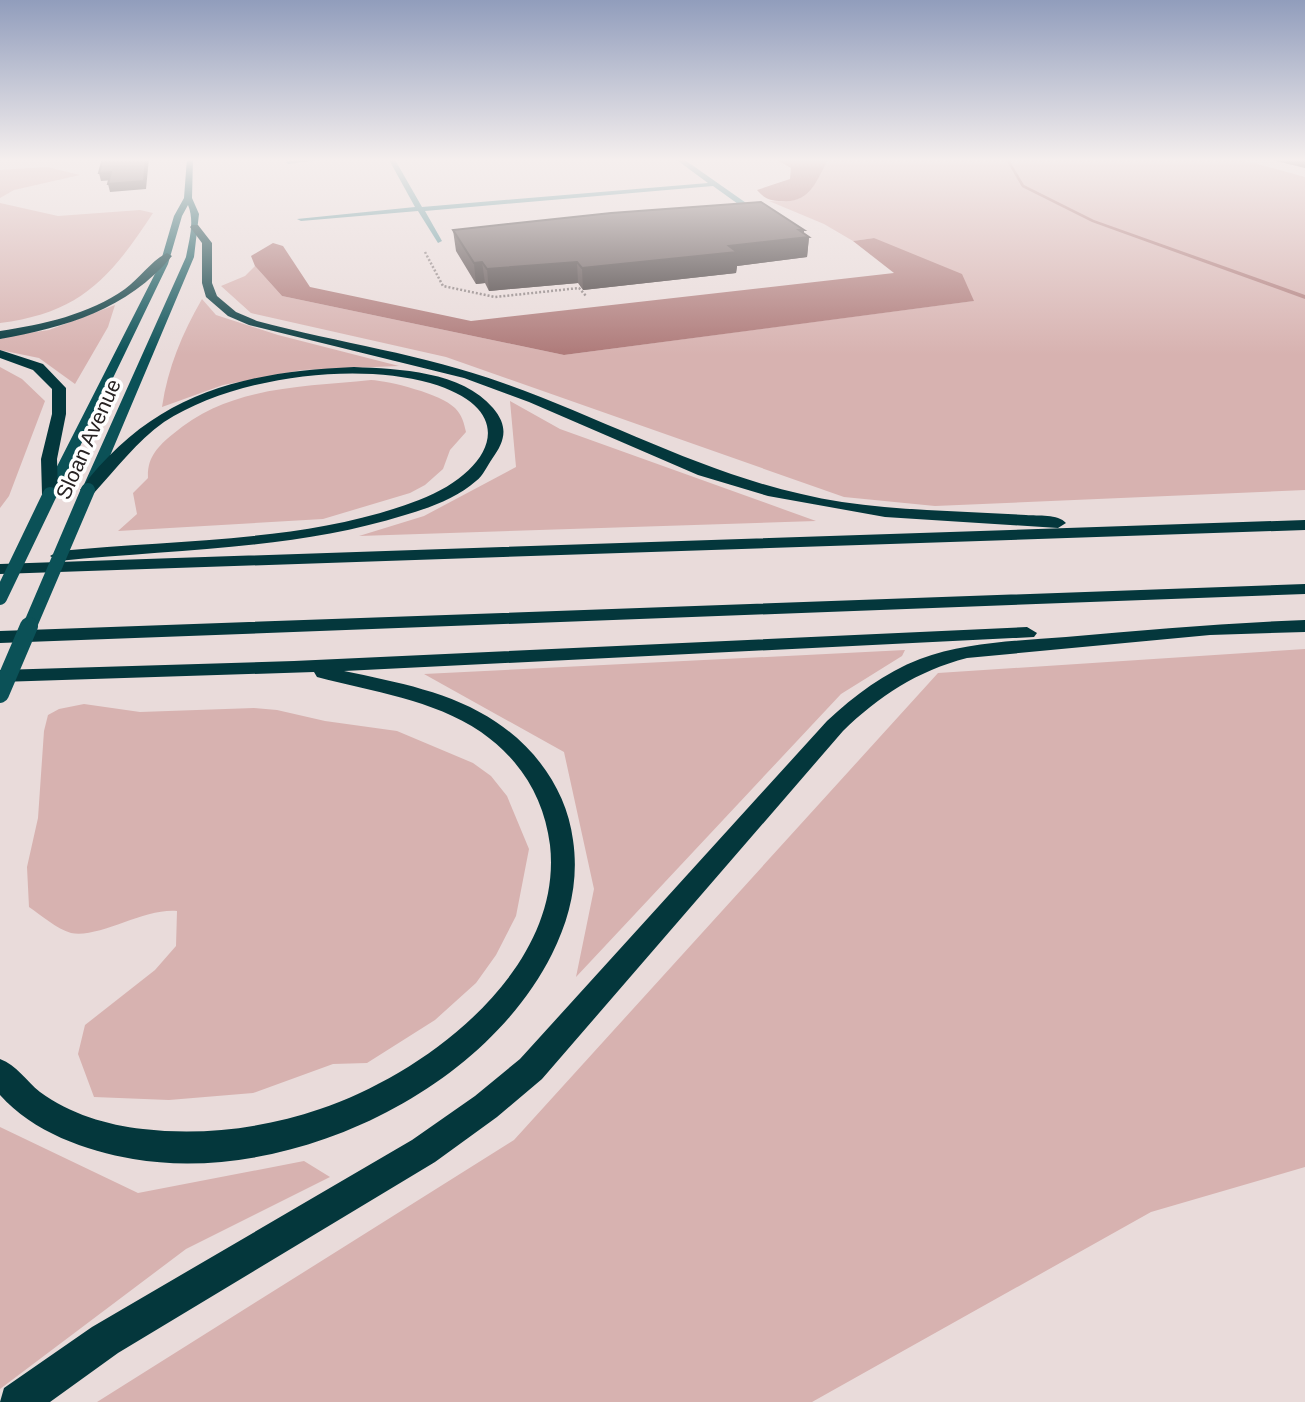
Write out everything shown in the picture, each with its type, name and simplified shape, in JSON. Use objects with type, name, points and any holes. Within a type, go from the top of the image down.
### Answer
[{"type":"highway","points":[[195,227],[207,243],[207,282],[212,297],[232,314],[265,326],[473,377],[732,481],[801,499],[883,512],[1025,518],[1119,531]]},
{"type":"highway","points":[[0,335],[52,324],[107,304],[134,287],[167,256]]},
{"type":"highway","points":[[0,354],[23,359],[38,367],[51,376],[59,388],[59,414],[49,459],[50,494]]},
{"type":"highway","points":[[0,567],[103,549],[280,536],[385,519],[435,499],[469,478],[490,456],[497,441],[496,427],[490,412],[479,401],[455,387],[432,380],[374,371],[294,375],[219,392],[168,414],[143,432],[88,490]]},
{"type":"highway","points":[[0,567],[1305,525]]},
{"type":"highway","points":[[0,638],[1305,589]]},
{"type":"highway","points":[[0,676],[295,667],[1084,631],[1305,626]]},
{"type":"highway","points":[[18,1402],[105,1340],[453,1133],[496,1101],[531,1069],[835,726],[867,695],[883,684],[933,661],[966,652],[1208,630]]},
{"type":"highway","points":[[0,1073],[26,1100],[46,1114],[106,1139],[177,1148],[253,1142],[329,1121],[400,1088],[460,1046],[514,991],[548,932],[559,899],[564,867],[561,824],[551,796],[539,776],[526,758],[501,736],[473,718],[447,706],[419,695],[295,667]]},
{"type":"main road","name":"Sloan Avenue","points":[[0,598],[167,256],[176,223]]},
{"type":"main road","name":"Sloan Avenue","points":[[0,695],[190,257],[195,223]]},
{"type":"street","points":[[429,223],[438,241]]},
{"type":"path","points":[[422,247],[443,286],[495,296],[579,288],[586,296]]},
{"type":"shaded area","points":[[0,223],[146,223],[107,273],[73,301],[52,311],[0,323]]},
{"type":"shaded area","points":[[1305,223],[1305,490],[935,506],[844,497],[446,357],[251,313],[221,286],[245,276],[255,266],[282,296],[564,355],[973,301],[874,238],[853,241],[824,224]]},
{"type":"shaded area","points":[[874,238],[962,274],[974,301],[564,355],[282,296],[255,266],[251,256],[273,243],[283,246],[310,287],[471,321],[894,273],[853,241]]},
{"type":"shaded area","points":[[202,299],[216,315],[278,335],[399,366],[302,370],[223,385],[162,407],[177,351]]},
{"type":"shaded area","points":[[115,305],[108,327],[75,384],[39,358],[0,350],[0,337],[49,330]]},
{"type":"shaded area","points":[[0,367],[22,379],[45,401],[9,496],[0,508]]},
{"type":"shaded area","points":[[371,380],[427,393],[448,403],[461,416],[466,432],[450,450],[443,469],[425,485],[410,493],[323,519],[118,531],[137,514],[133,493],[148,478],[154,453],[167,439],[195,418],[218,406],[267,392]]},
{"type":"shaded area","points":[[510,401],[560,429],[816,521],[359,536],[424,516],[516,467]]},
{"type":"shaded area","points":[[1305,649],[1305,1167],[1151,1212],[812,1402],[97,1402],[514,1140],[938,673]]},
{"type":"shaded area","points":[[905,650],[902,656],[841,694],[576,977],[594,889],[564,752],[424,674]]},
{"type":"shaded area","points":[[84,704],[140,712],[254,708],[277,710],[325,721],[397,731],[473,763],[491,776],[507,796],[529,849],[516,916],[496,955],[476,983],[435,1020],[367,1063],[333,1064],[253,1093],[169,1100],[94,1097],[78,1054],[85,1025],[155,970],[176,946],[177,911],[150,914],[82,934],[60,928],[29,907],[27,867],[38,818],[44,731],[48,715],[59,709]]},
{"type":"shaded area","points":[[0,1127],[138,1193],[304,1161],[330,1177],[186,1249],[0,1389]]},
{"type":"building","points":[[514,223],[794,223],[809,237],[729,246],[737,252],[582,268],[577,262],[487,269],[482,262],[474,263],[453,230]]},
{"type":"waterway","points":[[1100,223],[1305,297]]}]
